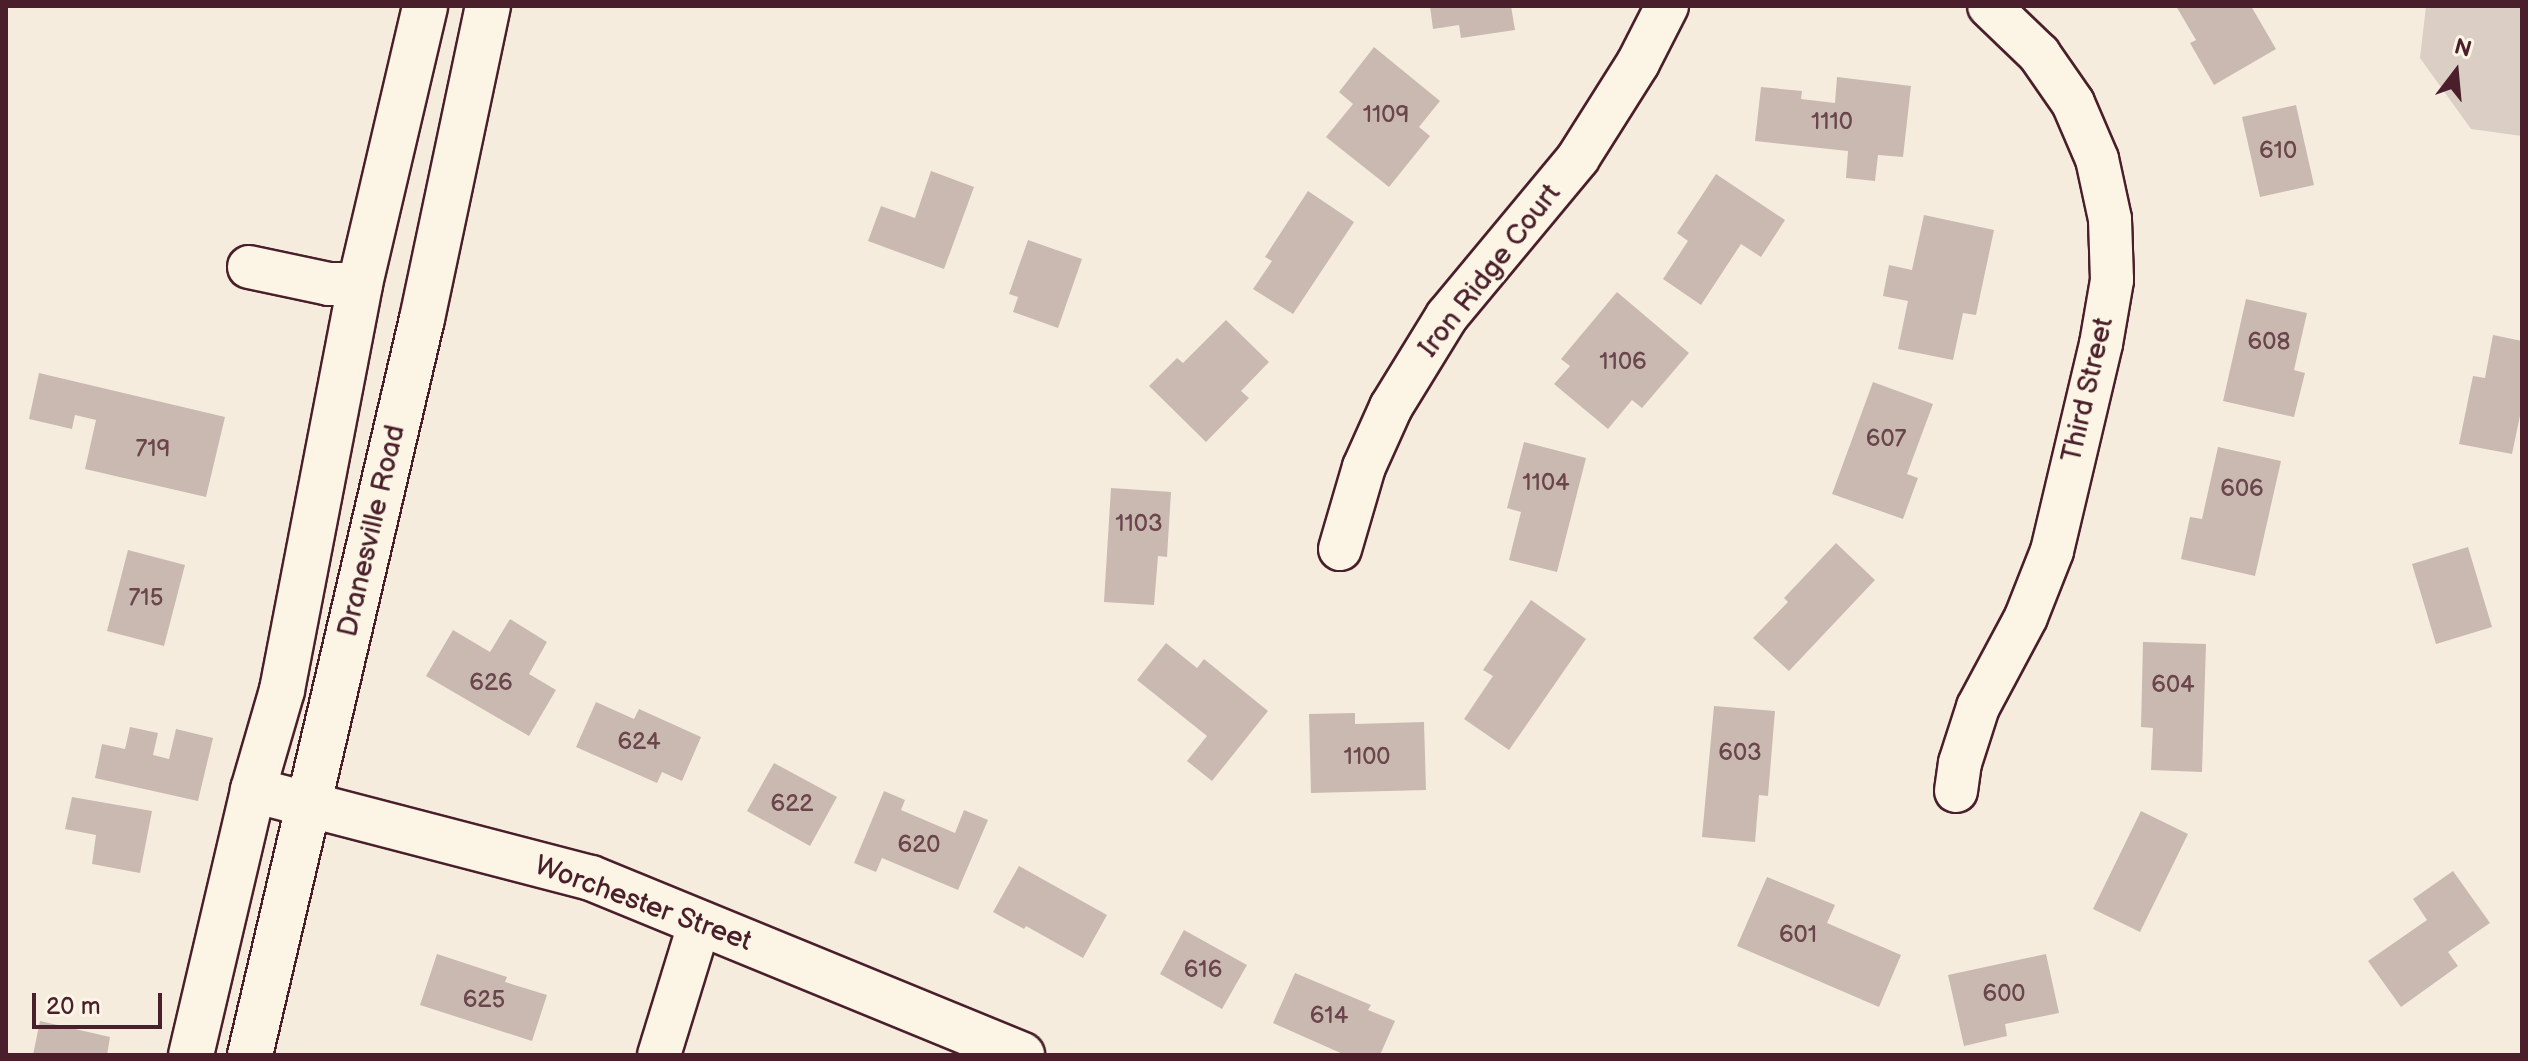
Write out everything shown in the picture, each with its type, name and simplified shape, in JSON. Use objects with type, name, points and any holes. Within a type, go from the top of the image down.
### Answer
[{"type":"main road","name":"Dranesville Road","points":[[191,1055],[253,790],[282,690],[360,284],[425,6]]},
{"type":"main road","name":"Dranesville Road","points":[[250,1055],[422,319],[488,6]]},
{"type":"main road","name":"Worchester Street","points":[[253,790],[591,878],[1022,1055]]},
{"type":"street","name":"Iron Ridge Court","points":[[1340,549],[1364,467],[1391,407],[1447,316],[1578,158],[1638,63],[1667,6]]},
{"type":"street","name":"Third Street","points":[[1956,791],[1960,763],[1978,707],[2026,617],[2052,551],[2101,344],[2112,280],[2110,219],[2104,189],[2097,159],[2073,103],[2039,54],[1989,6]]},
{"type":"street","points":[[249,267],[329,284],[360,284]]},
{"type":"street","points":[[659,1055],[700,922]]},
{"type":"shaded area","points":[[2426,6],[2522,6],[2522,136],[2471,129],[2420,58]]},
{"type":"building","points":[[1430,6],[1511,6],[1515,30],[1461,38],[1459,25],[1433,29]]},
{"type":"building","points":[[2176,6],[2251,6],[2276,49],[2214,85],[2190,43],[2196,40]]},
{"type":"building","points":[[1374,47],[1440,101],[1419,127],[1430,136],[1389,187],[1326,137],[1353,104],[1339,92]]},
{"type":"building","points":[[1837,77],[1911,86],[1903,157],[1878,155],[1875,181],[1846,178],[1848,151],[1755,141],[1761,87],[1802,91],[1801,99],[1835,103]]},
{"type":"building","points":[[2296,105],[2314,185],[2260,197],[2242,117]]},
{"type":"building","points":[[931,171],[974,187],[944,269],[868,241],[881,206],[915,218]]},
{"type":"building","points":[[1716,174],[1785,220],[1761,257],[1741,244],[1701,305],[1663,279],[1688,241],[1677,233]]},
{"type":"building","points":[[1308,191],[1354,222],[1293,314],[1253,289],[1272,261],[1265,257]]},
{"type":"building","points":[[1924,215],[1994,230],[1976,315],[1963,313],[1953,360],[1898,349],[1908,301],[1883,296],[1889,265],[1912,270]]},
{"type":"building","points":[[1028,240],[1082,259],[1058,328],[1013,312],[1018,297],[1009,294]]},
{"type":"building","points":[[1617,292],[1689,353],[1642,408],[1632,400],[1608,429],[1554,384],[1570,366],[1561,359]]},
{"type":"building","points":[[2246,299],[2307,313],[2294,370],[2305,373],[2294,417],[2223,401]]},
{"type":"building","points":[[1226,320],[1269,362],[1241,391],[1249,398],[1206,442],[1149,386],[1177,358],[1183,363]]},
{"type":"building","points":[[2493,335],[2522,341],[2522,406],[2512,454],[2459,444],[2473,376],[2485,378]]},
{"type":"building","points":[[39,373],[225,417],[206,497],[85,469],[96,420],[75,415],[72,429],[29,419]]},
{"type":"building","points":[[1873,382],[1933,404],[1907,474],[1918,478],[1903,519],[1832,494]]},
{"type":"building","points":[[1524,442],[1586,458],[1557,572],[1509,560],[1521,512],[1507,508]]},
{"type":"building","points":[[2218,447],[2281,461],[2255,576],[2181,559],[2190,517],[2202,519]]},
{"type":"building","points":[[1111,488],[1171,492],[1167,557],[1158,556],[1154,605],[1104,602]]},
{"type":"building","points":[[1836,543],[1875,580],[1789,671],[1753,638],[1788,602],[1784,598]]},
{"type":"building","points":[[2468,547],[2492,627],[2436,644],[2412,564]]},
{"type":"building","points":[[128,550],[185,565],[164,646],[107,631]]},
{"type":"building","points":[[1531,600],[1586,639],[1509,750],[1464,719],[1493,676],[1483,670]]},
{"type":"building","points":[[510,619],[547,642],[529,674],[556,690],[529,736],[426,676],[453,630],[490,652]]},
{"type":"building","points":[[2143,642],[2206,644],[2202,772],[2151,770],[2153,728],[2141,727]]},
{"type":"building","points":[[1166,643],[1197,668],[1204,659],[1268,711],[1212,781],[1187,761],[1207,736],[1137,680]]},
{"type":"building","points":[[596,702],[634,719],[639,709],[701,737],[682,781],[662,772],[657,783],[576,747]]},
{"type":"building","points":[[1714,706],[1775,711],[1768,796],[1759,795],[1755,842],[1702,837]]},
{"type":"building","points":[[1355,713],[1355,724],[1424,722],[1426,790],[1311,793],[1309,714]]},
{"type":"building","points":[[130,727],[158,733],[153,755],[169,759],[176,729],[213,738],[198,801],[95,778],[102,744],[125,749]]},
{"type":"building","points":[[774,763],[837,797],[810,846],[747,811]]},
{"type":"building","points":[[884,791],[905,800],[901,810],[955,833],[964,810],[988,820],[958,890],[882,858],[876,872],[854,863]]},
{"type":"building","points":[[72,797],[152,811],[140,873],[92,864],[96,835],[65,829]]},
{"type":"building","points":[[2141,811],[2188,834],[2140,932],[2093,909]]},
{"type":"building","points":[[1019,866],[1107,915],[1083,958],[1026,926],[1024,929],[993,912]]},
{"type":"building","points":[[2453,871],[2490,923],[2448,952],[2458,966],[2401,1007],[2368,961],[2427,920],[2413,899]]},
{"type":"building","points":[[1767,877],[1835,905],[1827,923],[1901,955],[1879,1007],[1737,946]]},
{"type":"building","points":[[1184,930],[1247,965],[1222,1009],[1160,974]]},
{"type":"building","points":[[437,954],[507,977],[505,982],[547,995],[532,1041],[420,1005]]},
{"type":"building","points":[[2046,954],[2059,1013],[2005,1024],[2007,1036],[1964,1046],[1948,975]]},
{"type":"building","points":[[1295,973],[1371,1005],[1368,1010],[1395,1021],[1380,1055],[1345,1055],[1273,1023]]},
{"type":"building","points":[[40,1021],[110,1037],[107,1055],[33,1055]]}]
